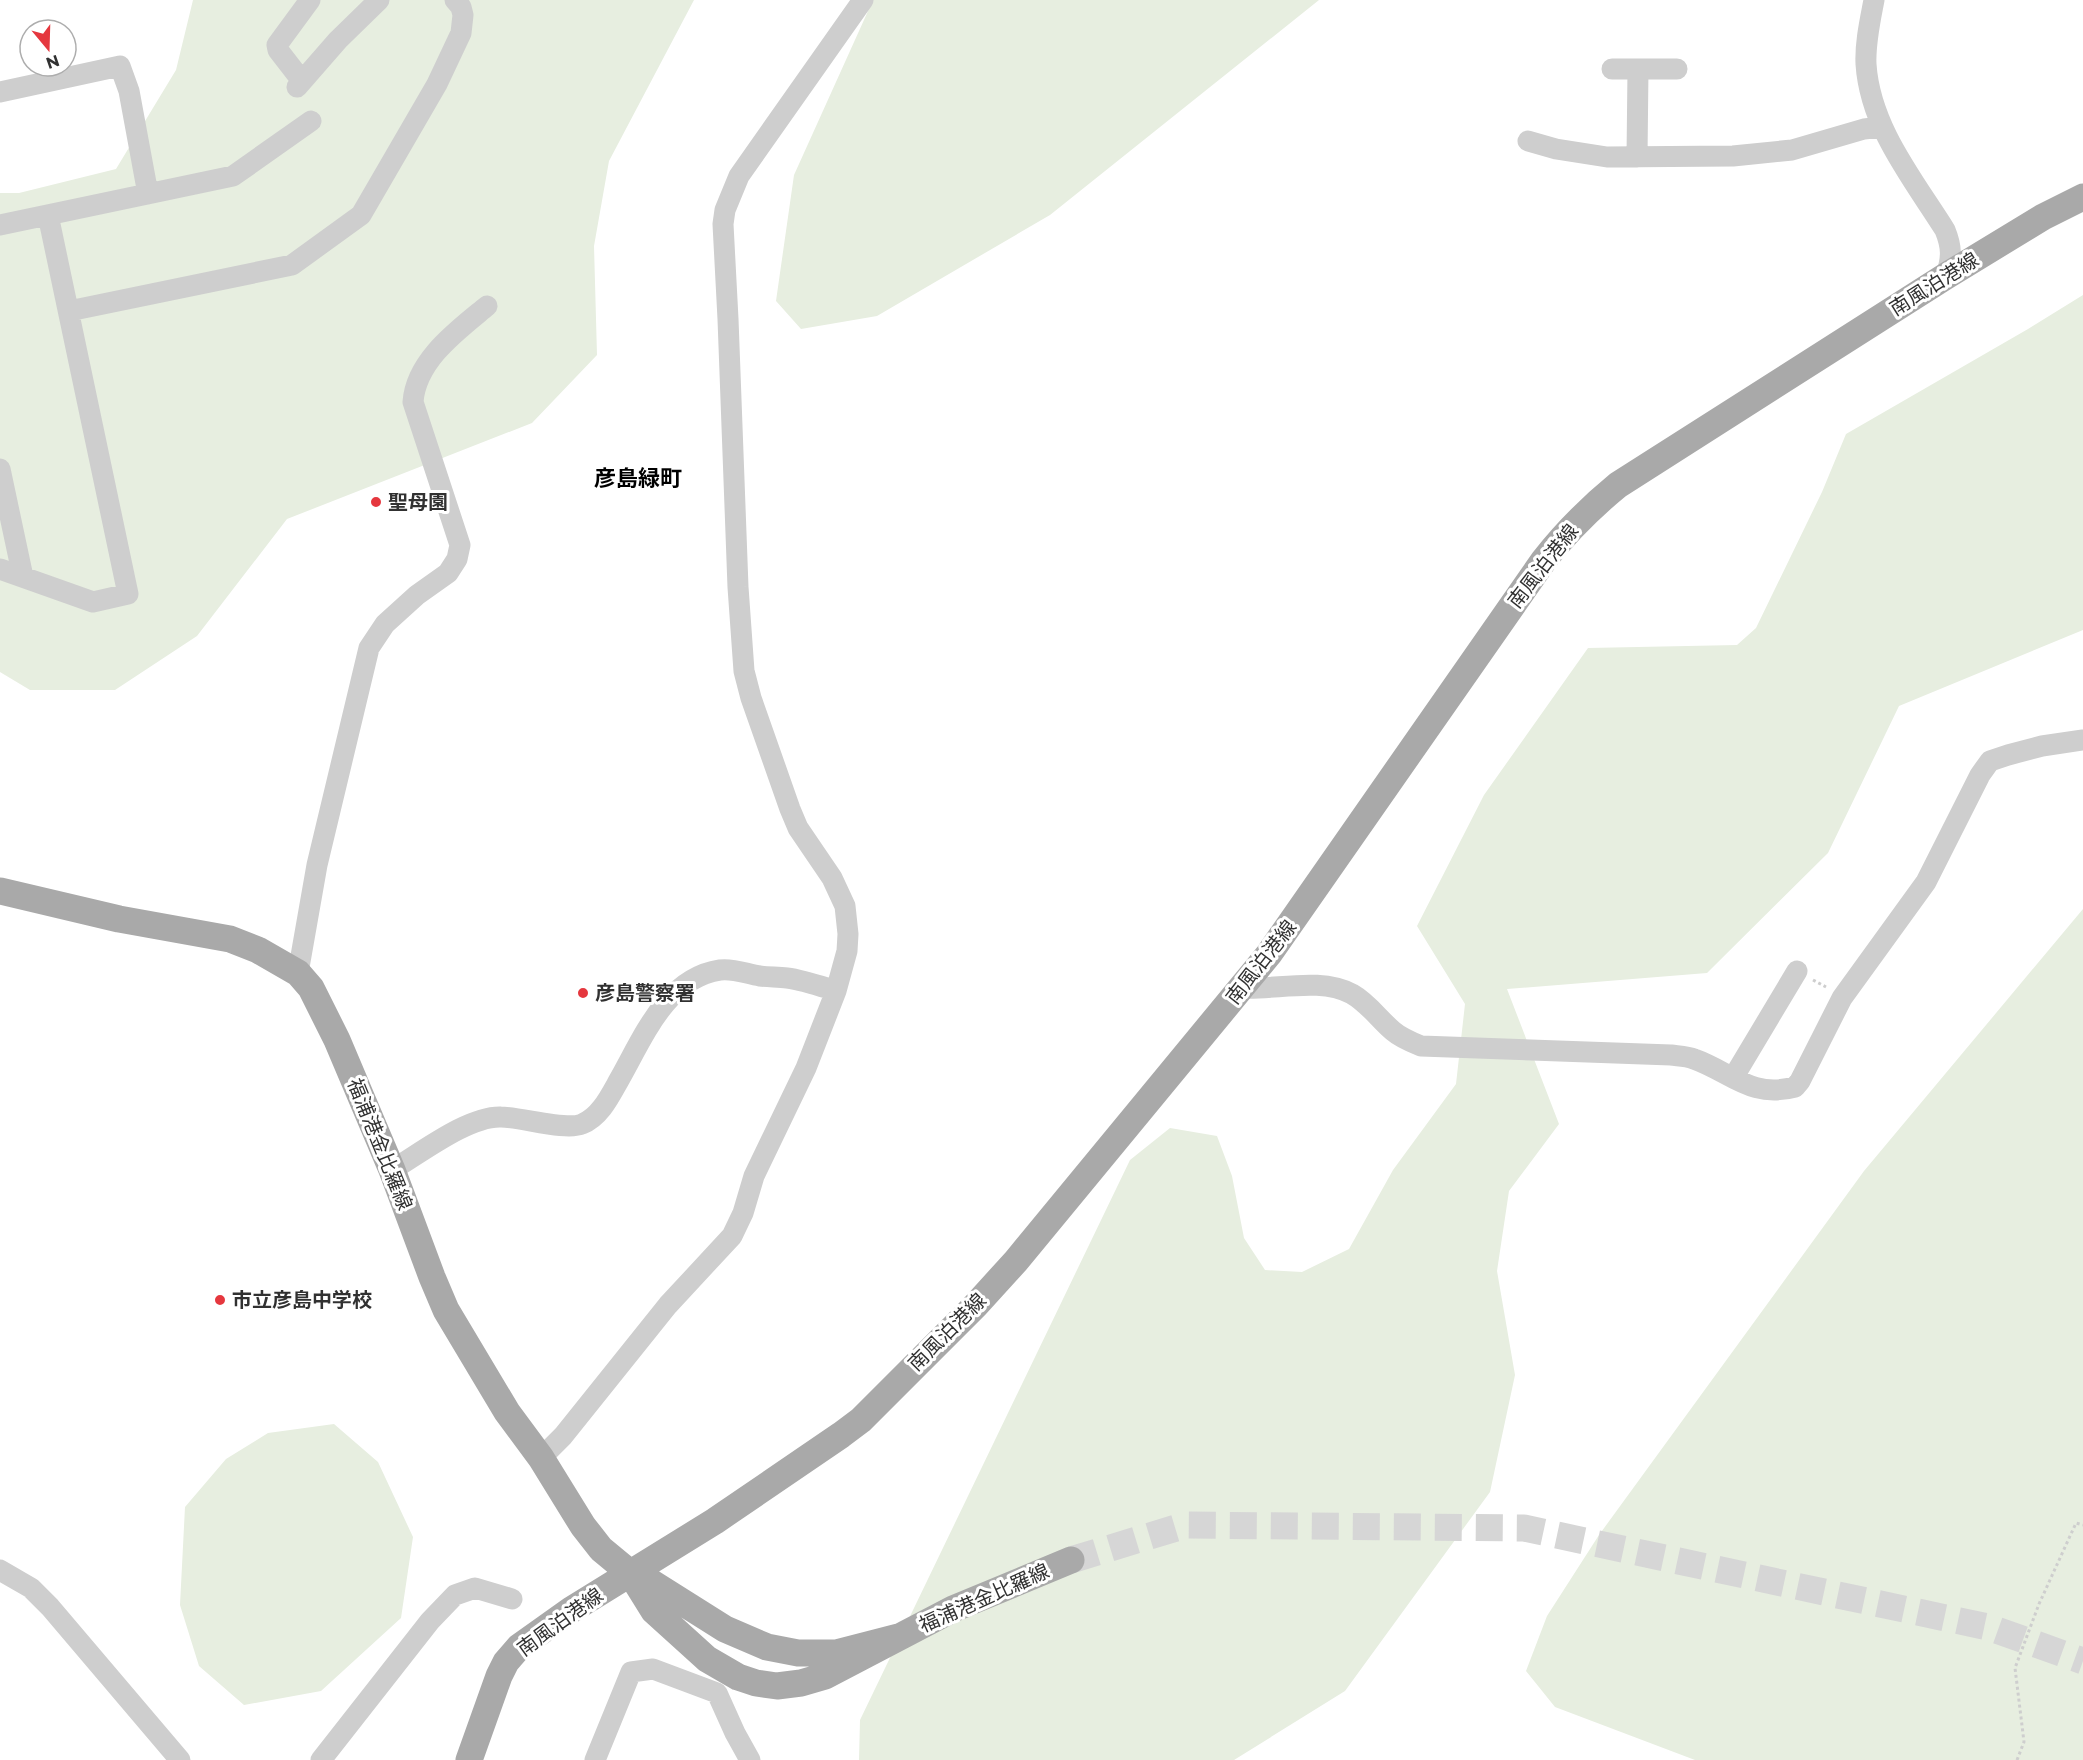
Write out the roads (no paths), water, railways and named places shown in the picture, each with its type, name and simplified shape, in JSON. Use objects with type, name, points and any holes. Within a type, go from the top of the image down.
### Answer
[{"type":"main road","name":"南風泊港線","points":[[469,1760],[499,1676],[506,1662],[519,1647],[822,1450],[861,1419],[976,1305],[1016,1261],[1269,954],[1544,560],[1593,505],[1618,485],[1946,276],[2043,217],[2083,197]]},
{"type":"main road","name":"福浦港金比羅線","points":[[0,891],[119,919],[230,939],[258,950],[298,973],[311,988],[325,1012],[392,1170],[446,1310],[507,1412],[541,1458],[583,1526],[601,1549],[630,1573],[652,1583],[725,1629],[759,1644],[786,1652],[836,1653],[898,1637]]},
{"type":"main road","name":"福浦港金比羅線","points":[[630,1573],[654,1611],[672,1629],[723,1670],[756,1683],[777,1686],[801,1683],[825,1676],[953,1609],[1071,1560]]},
{"type":"street","points":[[309,0],[277,45],[299,84],[338,40],[379,0]]},
{"type":"street","points":[[69,311],[292,265],[362,215],[437,84],[461,33],[463,15],[461,7],[455,0]]},
{"type":"street","points":[[541,1458],[563,1436],[668,1305],[732,1236],[743,1213],[754,1176],[806,1068],[836,991],[847,951],[845,906],[832,878],[798,828],[751,698],[744,671],[738,587],[723,224],[725,210],[739,176],[863,0]]},
{"type":"street","points":[[1874,0],[1866,62],[1869,90],[1882,127],[1945,230],[1952,258],[1946,276]]},
{"type":"street","points":[[0,92],[120,66],[129,91],[148,194]]},
{"type":"street","points":[[1612,69],[1677,69]]},
{"type":"street","points":[[1637,157],[1638,69]]},
{"type":"street","points":[[0,225],[233,176],[311,121]]},
{"type":"street","points":[[1528,141],[1607,157],[1733,156],[1792,150],[1864,129],[1882,127]]},
{"type":"street","points":[[0,569],[93,602],[128,594],[48,215]]},
{"type":"street","points":[[298,973],[317,865],[369,648],[385,624],[417,595],[448,573],[457,559],[460,545],[413,402],[414,389],[442,344],[487,306]]},
{"type":"street","points":[[0,469],[23,577]]},
{"type":"street","points":[[1242,988],[1329,986],[1341,989],[1354,995],[1394,1032],[1421,1046],[1671,1055],[1693,1058],[1756,1089],[1773,1091],[1795,1087],[1843,997],[1926,882],[1980,775],[1990,761],[2042,746],[2083,740]]},
{"type":"street","points":[[392,1170],[465,1126],[484,1118],[500,1117],[567,1126],[581,1125],[602,1110],[656,1015],[668,1000],[692,980],[706,973],[721,969],[734,970],[759,976],[788,978],[836,991]]},
{"type":"street","points":[[1733,1078],[1797,971]]},
{"type":"street","points":[[0,1569],[31,1588],[50,1607],[180,1760]]},
{"type":"street","points":[[321,1760],[430,1621],[455,1595],[475,1588],[512,1599]]},
{"type":"street","points":[[595,1760],[631,1672],[653,1669],[717,1693],[750,1760]]},
{"type":"tunnel","points":[[1071,1560],[1186,1525],[1524,1528],[1988,1627],[2083,1661]]},
{"type":"place","name":"聖母園","points":[[376,502]]},
{"type":"place","name":"彦島警察署","points":[[583,993]]},
{"type":"place","name":"市立彦島中学校","points":[[220,1300]]},
{"type":"district","name":"彦島緑町","points":[[638,478]]}]
